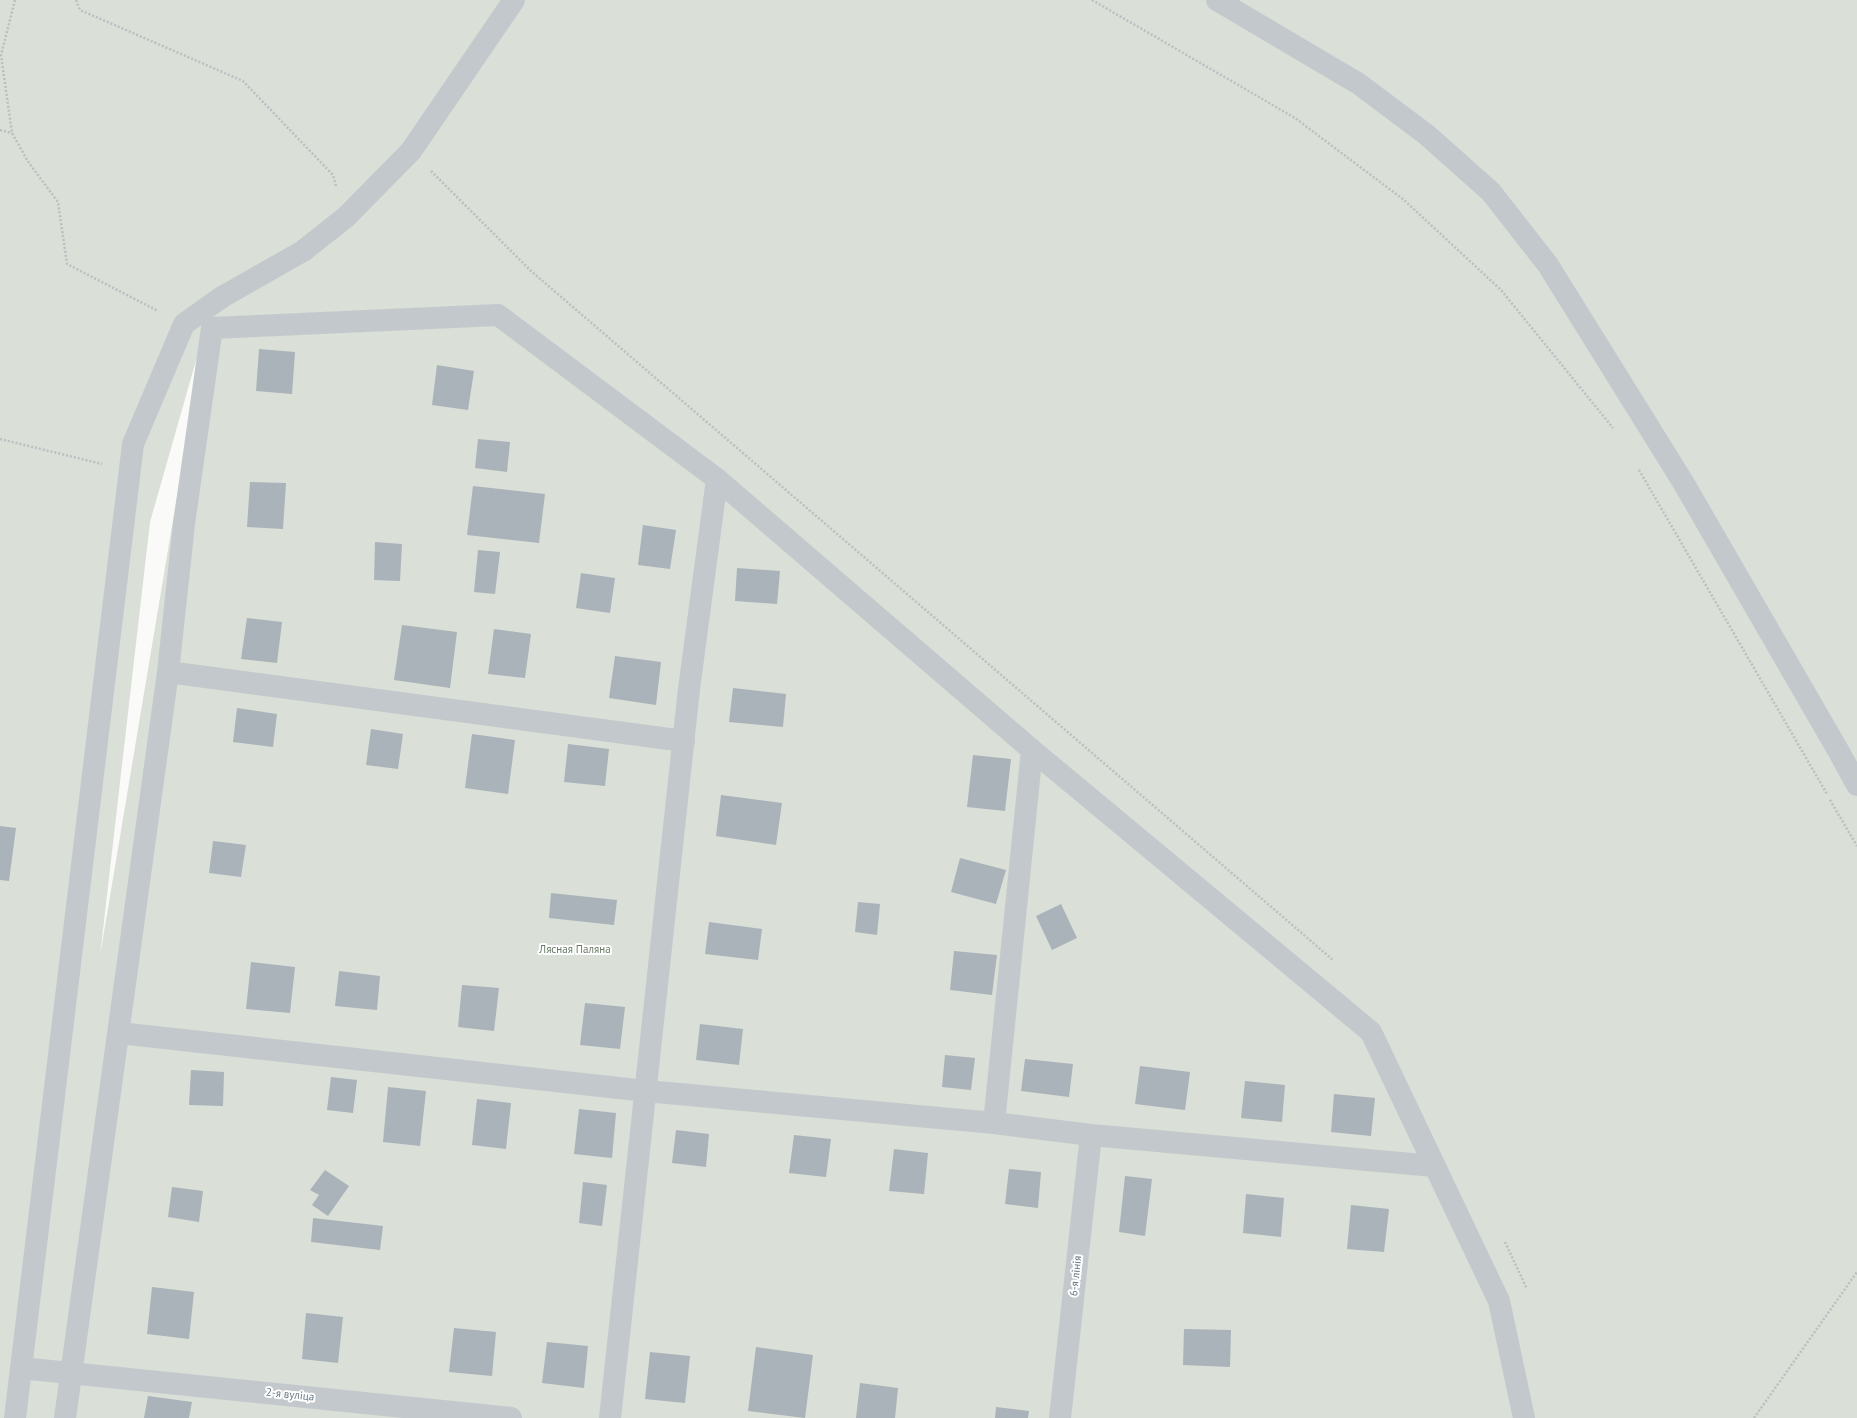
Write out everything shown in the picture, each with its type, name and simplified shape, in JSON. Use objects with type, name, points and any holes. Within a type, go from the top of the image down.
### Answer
[{"type":"street","points":[[15,1418],[133,444],[184,324],[222,297],[303,252],[346,217],[411,151],[514,0]]},
{"type":"street","points":[[1217,0],[1359,84],[1427,134],[1491,192],[1548,265],[1683,482],[1857,785]]},
{"type":"street","points":[[65,1418],[70,1372],[119,1033],[168,672],[184,524],[212,328],[498,315],[717,479],[1032,750],[1371,1032],[1498,1301],[1524,1418]]},
{"type":"street","points":[[610,1418],[689,689],[717,479]]},
{"type":"street","points":[[168,672],[684,741]]},
{"type":"street","points":[[994,1123],[1032,750]]},
{"type":"street","points":[[119,1033],[646,1091],[994,1123],[1091,1135],[1434,1166]]},
{"type":"street","name":"6-я лінія","points":[[1060,1418],[1091,1135]]},
{"type":"street","name":"2-я вуліца","points":[[21,1368],[511,1418]]},
{"type":"path","points":[[14,0],[1,55],[12,133],[29,163],[58,202],[66,264],[184,324]]},
{"type":"path","points":[[76,0],[80,10],[243,81],[333,175],[346,217]]},
{"type":"path","points":[[1092,0],[1295,118],[1404,200],[1501,290],[1614,429]]},
{"type":"path","points":[[0,130],[12,133]]},
{"type":"path","points":[[0,439],[130,471]]},
{"type":"path","points":[[1639,469],[1857,846]]},
{"type":"path","points":[[1754,1418],[1857,1272]]},
{"type":"green space","name":"Лясная Паляна","points":[[0,0],[1857,0],[1857,1418],[0,1418]],"holes":[[[205,329],[100,956],[150,522]]]},
{"type":"building","points":[[259,349],[295,352],[292,394],[256,391]]},
{"type":"building","points":[[437,365],[474,371],[468,410],[432,405]]},
{"type":"building","points":[[478,439],[510,442],[507,472],[475,468]]},
{"type":"building","points":[[250,482],[286,483],[283,529],[247,527]]},
{"type":"building","points":[[473,486],[545,494],[539,543],[467,535]]},
{"type":"building","points":[[643,525],[676,530],[670,569],[638,565]]},
{"type":"building","points":[[375,542],[402,544],[400,581],[374,580]]},
{"type":"building","points":[[478,550],[500,552],[495,594],[474,592]]},
{"type":"building","points":[[737,568],[780,571],[777,604],[735,601]]},
{"type":"building","points":[[581,573],[615,578],[610,613],[576,608]]},
{"type":"building","points":[[247,618],[282,622],[277,663],[241,659]]},
{"type":"building","points":[[402,625],[457,632],[450,688],[394,680]]},
{"type":"building","points":[[494,629],[531,634],[525,678],[488,674]]},
{"type":"building","points":[[615,656],[661,662],[656,705],[609,698]]},
{"type":"building","points":[[733,688],[786,694],[783,727],[729,722]]},
{"type":"building","points":[[237,708],[277,714],[273,747],[233,742]]},
{"type":"building","points":[[371,729],[403,734],[398,769],[366,765]]},
{"type":"building","points":[[472,734],[515,740],[508,794],[465,788]]},
{"type":"building","points":[[568,744],[609,749],[605,786],[564,782]]},
{"type":"building","points":[[973,755],[1011,759],[1005,811],[967,807]]},
{"type":"building","points":[[721,795],[782,803],[776,845],[716,836]]},
{"type":"building","points":[[0,826],[16,828],[9,881],[0,880]]},
{"type":"building","points":[[213,841],[246,845],[241,877],[209,873]]},
{"type":"building","points":[[960,858],[1006,870],[996,904],[951,892]]},
{"type":"building","points":[[551,893],[617,900],[614,925],[549,918]]},
{"type":"building","points":[[858,902],[880,904],[877,935],[855,932]]},
{"type":"building","points":[[1061,904],[1077,938],[1052,950],[1036,916]]},
{"type":"building","points":[[709,922],[762,929],[758,960],[705,954]]},
{"type":"building","points":[[954,951],[997,955],[992,995],[950,990]]},
{"type":"building","points":[[251,962],[295,967],[290,1013],[246,1009]]},
{"type":"building","points":[[339,971],[380,976],[377,1010],[335,1006]]},
{"type":"building","points":[[462,985],[499,988],[494,1031],[458,1027]]},
{"type":"building","points":[[585,1003],[625,1007],[620,1049],[580,1045]]},
{"type":"building","points":[[700,1024],[743,1029],[739,1065],[696,1060]]},
{"type":"building","points":[[945,1055],[975,1058],[971,1090],[942,1087]]},
{"type":"building","points":[[1025,1059],[1073,1064],[1069,1097],[1021,1091]]},
{"type":"building","points":[[1140,1066],[1190,1072],[1185,1110],[1135,1104]]},
{"type":"building","points":[[191,1070],[224,1072],[223,1106],[189,1105]]},
{"type":"building","points":[[331,1077],[357,1080],[353,1113],[327,1110]]},
{"type":"building","points":[[1245,1081],[1285,1085],[1282,1122],[1241,1118]]},
{"type":"building","points":[[388,1087],[426,1091],[420,1146],[383,1142]]},
{"type":"building","points":[[1334,1094],[1375,1098],[1371,1136],[1331,1132]]},
{"type":"building","points":[[477,1099],[511,1103],[506,1149],[472,1145]]},
{"type":"building","points":[[579,1109],[616,1113],[612,1158],[574,1154]]},
{"type":"building","points":[[676,1130],[709,1134],[706,1167],[672,1163]]},
{"type":"building","points":[[794,1135],[831,1139],[826,1177],[789,1173]]},
{"type":"building","points":[[894,1149],[928,1153],[924,1194],[889,1191]]},
{"type":"building","points":[[1009,1169],[1041,1172],[1038,1208],[1005,1204]]},
{"type":"building","points":[[325,1170],[349,1186],[328,1216],[312,1205],[319,1195],[310,1190]]},
{"type":"building","points":[[1125,1176],[1152,1179],[1145,1236],[1119,1232]]},
{"type":"building","points":[[583,1182],[607,1185],[602,1226],[579,1223]]},
{"type":"building","points":[[172,1187],[203,1191],[199,1222],[168,1217]]},
{"type":"building","points":[[1246,1194],[1284,1198],[1281,1237],[1243,1233]]},
{"type":"building","points":[[1351,1205],[1389,1209],[1384,1252],[1347,1249]]},
{"type":"building","points":[[313,1218],[383,1226],[380,1250],[311,1242]]},
{"type":"building","points":[[152,1287],[194,1292],[189,1339],[147,1334]]},
{"type":"building","points":[[306,1313],[343,1317],[338,1363],[302,1359]]},
{"type":"building","points":[[454,1328],[496,1332],[492,1376],[449,1372]]},
{"type":"building","points":[[1184,1329],[1231,1330],[1230,1367],[1183,1365]]},
{"type":"building","points":[[547,1342],[588,1346],[584,1388],[542,1383]]},
{"type":"building","points":[[756,1347],[813,1355],[805,1418],[748,1411]]},
{"type":"building","points":[[650,1352],[690,1356],[685,1403],[645,1399]]},
{"type":"building","points":[[860,1383],[898,1388],[895,1418],[856,1418]]},
{"type":"building","points":[[148,1396],[192,1402],[189,1418],[144,1418]]},
{"type":"building","points":[[996,1407],[1029,1411],[1028,1418],[995,1418]]}]
